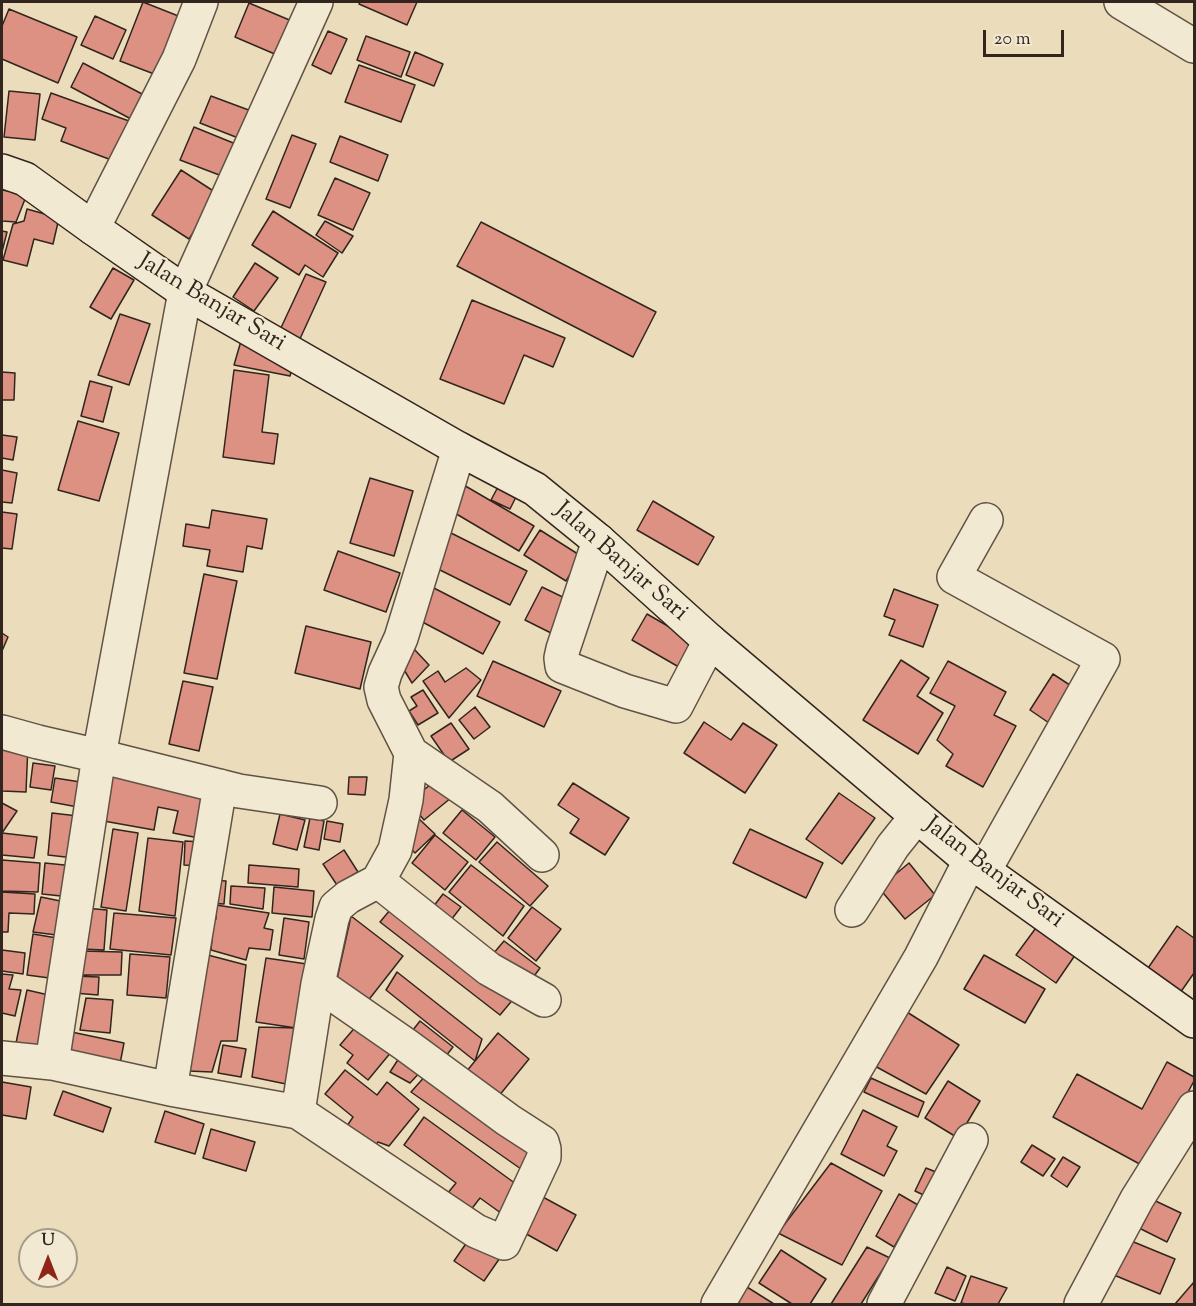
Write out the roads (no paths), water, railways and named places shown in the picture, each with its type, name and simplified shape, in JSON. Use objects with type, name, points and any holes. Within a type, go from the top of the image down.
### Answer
[{"type":"street","points":[[93,228],[179,59],[201,2]]},
{"type":"street","points":[[52,1064],[99,756],[185,292],[316,2]]},
{"type":"street","points":[[1121,2],[1194,46]]},
{"type":"street","name":"Jalan Banjar Sari","points":[[2,171],[26,179],[185,292],[459,449],[535,489],[599,541],[710,641],[977,866],[1194,1021]]},
{"type":"street","points":[[459,449],[401,638],[381,687],[384,700],[411,753],[490,807],[542,855]]},
{"type":"street","points":[[718,1305],[921,957],[1103,659],[954,577],[986,520]]},
{"type":"street","points":[[599,541],[563,649],[562,666],[625,691],[676,706],[710,641]]},
{"type":"street","points":[[2,732],[239,792],[320,803]]},
{"type":"street","points":[[298,1112],[318,984],[332,919],[336,907],[348,897],[378,881],[395,850],[406,800],[411,753]]},
{"type":"street","points":[[170,1089],[220,786]]},
{"type":"street","points":[[852,910],[893,846],[917,816]]},
{"type":"street","points":[[378,881],[489,969],[544,1000]]},
{"type":"street","points":[[2,1058],[52,1064],[170,1089],[298,1112],[476,1231],[504,1243],[544,1157],[542,1142],[318,984]]},
{"type":"street","points":[[1081,1305],[1137,1199],[1194,1108]]},
{"type":"street","points":[[884,1305],[971,1140]]}]
